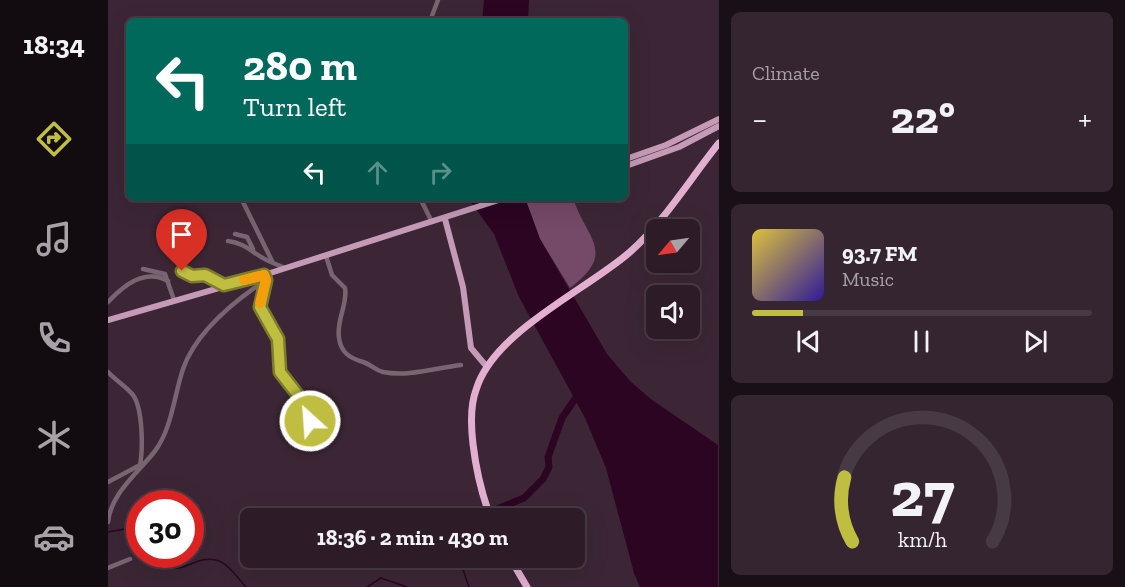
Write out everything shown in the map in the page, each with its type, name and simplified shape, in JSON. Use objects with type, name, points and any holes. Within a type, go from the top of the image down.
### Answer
[{"type":"highway","points":[[488,508],[476,469],[472,425],[475,390],[487,367],[504,345],[526,326],[588,285],[644,238],[718,143]]},
{"type":"highway","points":[[516,568],[526,587]]},
{"type":"main road","points":[[628,158],[666,146],[718,119]]},
{"type":"main road","points":[[628,165],[679,147],[718,126]]},
{"type":"main road","points":[[108,320],[224,285],[265,277],[285,268],[445,219],[495,201]]},
{"type":"main road","points":[[445,219],[463,287],[471,348],[487,367]]},
{"type":"street","points":[[431,18],[438,0]]},
{"type":"street","points":[[243,201],[273,263]]},
{"type":"street","points":[[421,201],[432,223]]},
{"type":"street","points":[[235,234],[247,237],[262,260],[285,268]]},
{"type":"street","points":[[228,241],[242,244],[255,252]]},
{"type":"street","points":[[326,256],[332,275],[345,288],[345,298],[338,324],[341,347],[351,359],[368,364],[380,372],[395,374],[461,365]]},
{"type":"street","points":[[143,269],[162,272],[168,280],[174,300]]},
{"type":"street","points":[[182,271],[192,276],[205,275],[224,285]]},
{"type":"street","points":[[108,302],[137,278],[156,275],[168,280]]},
{"type":"street","points":[[265,277],[260,307],[278,339],[280,372],[311,417],[302,438]]},
{"type":"street","points":[[108,522],[113,502],[140,465],[156,450],[172,413],[183,369],[195,345],[265,277]]},
{"type":"street","points":[[108,372],[134,396],[141,424],[143,450],[140,465]]},
{"type":"street","points":[[108,482],[140,465]]},
{"type":"street","points":[[108,568],[126,561]]},
{"type":"shaded area","points":[[484,0],[529,0],[528,18],[482,18]]},
{"type":"shaded area","points":[[470,201],[526,201],[540,239],[607,354],[631,382],[652,400],[718,445],[718,587],[640,587],[634,573],[606,468],[585,418],[519,297],[494,234]]},
{"type":"shaded area","points":[[526,201],[574,201],[594,245],[593,265],[570,288],[540,239]]},
{"type":"waterway","points":[[500,508],[524,498],[543,479],[549,467],[548,457],[562,418],[579,393]]},
{"type":"waterway","points":[[108,532],[126,529]]},
{"type":"waterway","points":[[204,560],[223,563],[246,587]]},
{"type":"waterway","points":[[462,568],[469,587]]},
{"type":"waterway","points":[[367,587],[381,578],[407,587]]},
{"type":"slow traffic","points":[[244,280],[264,275],[266,280],[260,303]]},
{"type":"route","points":[[182,271],[192,276],[205,275],[224,285],[264,275],[266,280],[260,307],[278,339],[280,372],[304,403],[311,417],[310,421]]}]
